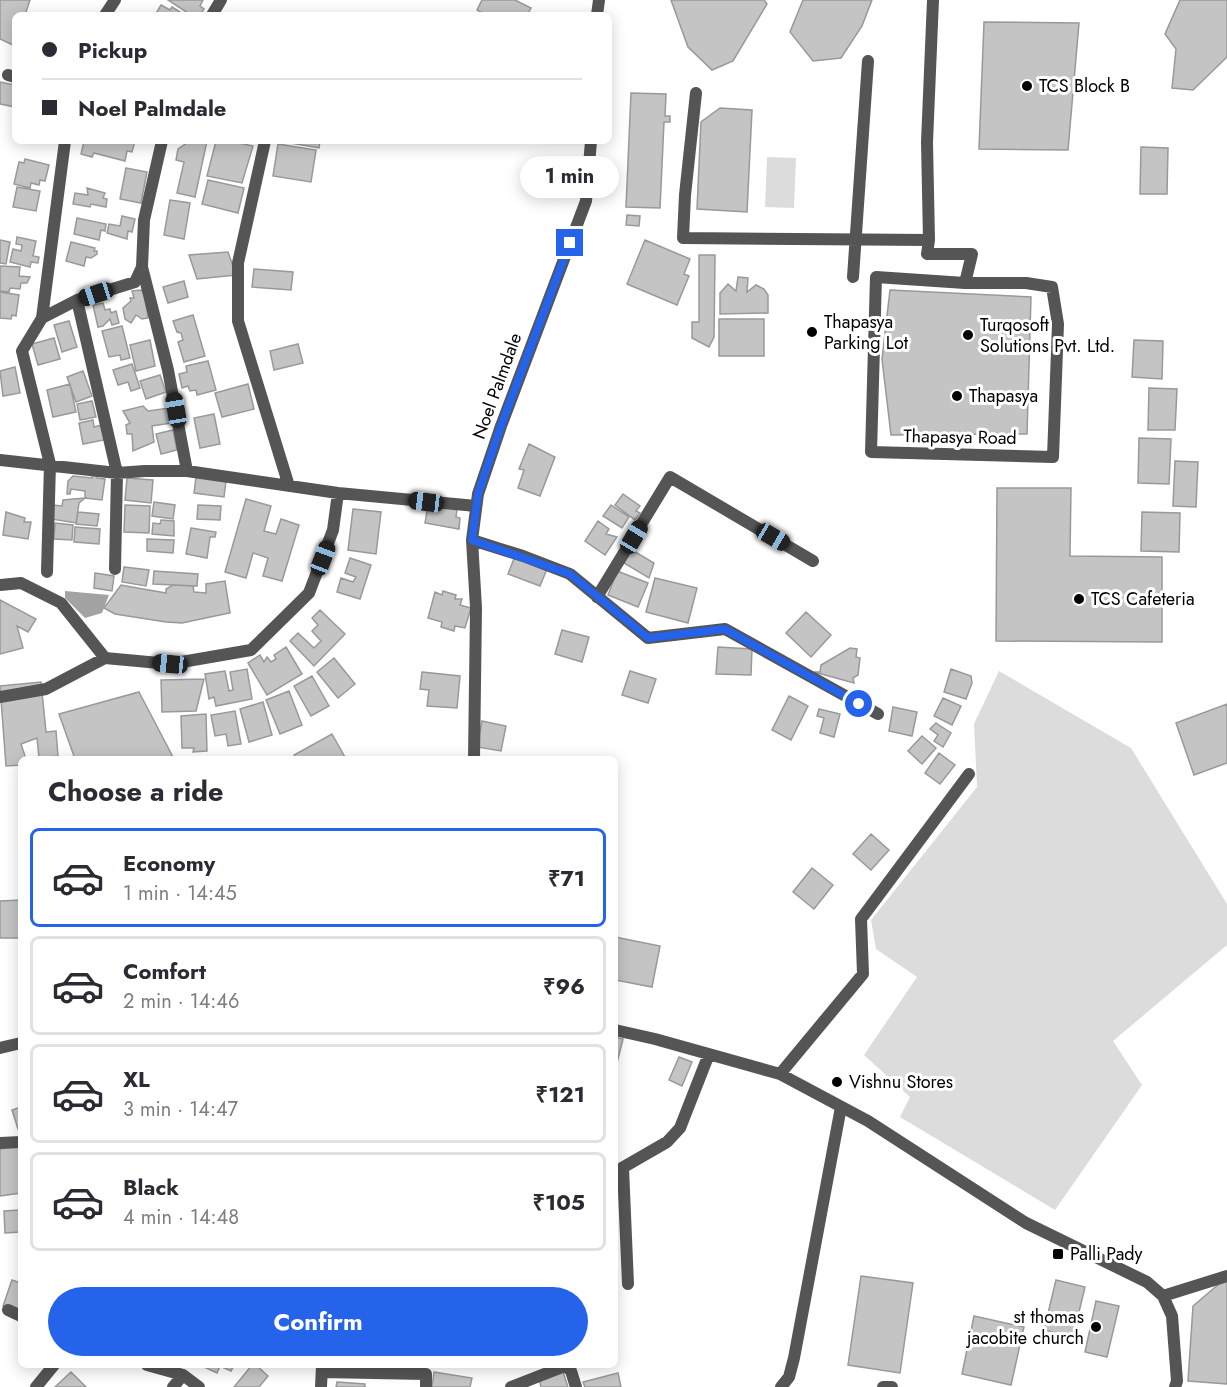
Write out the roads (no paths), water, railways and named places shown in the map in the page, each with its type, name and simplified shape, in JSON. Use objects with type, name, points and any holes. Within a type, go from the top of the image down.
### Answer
[{"type":"street","points":[[933,0],[927,142],[929,240],[927,254],[972,254],[964,283]]},
{"type":"street","points":[[853,277],[868,62]]},
{"type":"street","points":[[696,93],[685,195],[683,238],[929,240]]},
{"type":"street","points":[[47,573],[50,464],[22,351],[42,318],[65,144]]},
{"type":"street","points":[[161,144],[144,220],[142,267],[168,370],[187,471]]},
{"type":"street","points":[[264,144],[238,263],[238,321],[289,486]]},
{"type":"street","name":"Noel Palmdale","points":[[474,756],[476,608],[472,540],[478,494],[501,426],[586,201],[591,144]]},
{"type":"street","points":[[42,318],[77,300],[135,282],[142,267]]},
{"type":"street","name":"Thapasya Road","points":[[876,277],[964,283],[1026,283],[1052,287],[1058,324],[1053,457],[871,452],[876,277]]},
{"type":"street","points":[[77,300],[117,473],[115,569]]},
{"type":"street","points":[[0,460],[117,473],[187,471],[338,493],[476,506]]},
{"type":"street","points":[[597,597],[670,477],[813,561]]},
{"type":"street","points":[[0,698],[46,689],[105,658],[170,664],[251,650],[309,593],[333,530],[338,493]]},
{"type":"street","points":[[472,540],[570,574],[648,638],[725,629],[878,714]]},
{"type":"street","points":[[0,585],[21,583],[61,603],[105,658]]},
{"type":"street","points":[[780,1074],[863,974],[861,919],[969,774]]},
{"type":"street","points":[[618,1031],[780,1074],[868,1121],[1026,1223],[1147,1282],[1163,1296],[1172,1316],[1177,1381],[1175,1387]]},
{"type":"street","points":[[0,1048],[18,1044]]},
{"type":"street","points":[[628,1284],[619,1170],[667,1142],[680,1128],[709,1054]]},
{"type":"street","points":[[781,1387],[789,1377],[796,1347],[841,1107]]},
{"type":"street","points":[[0,1143],[18,1142]]},
{"type":"street","points":[[1163,1296],[1227,1276]]},
{"type":"street","points":[[8,1310],[18,1315]]},
{"type":"street","points":[[36,1387],[52,1368]]},
{"type":"street","points":[[158,1368],[183,1375],[199,1387]]},
{"type":"street","points":[[511,1387],[560,1368]]},
{"type":"street","points":[[567,1368],[571,1371],[576,1387]]},
{"type":"street","points":[[321,1387],[322,1369],[426,1374],[426,1387]]},
{"type":"street","points":[[173,1387],[183,1375]]},
{"type":"street","points":[[883,1387],[892,1387]]},
{"type":"place","name":"TCS Block B","points":[[1027,86]]},
{"type":"place","name":"Thapasya Parking Lot","points":[[812,332]]},
{"type":"place","name":"Turqosoft Solutions Pvt. Ltd.","points":[[968,335]]},
{"type":"place","name":"Thapasya","points":[[957,396]]},
{"type":"place","name":"TCS Cafeteria","points":[[1079,599]]},
{"type":"place","name":"Vishnu Stores","points":[[837,1082]]},
{"type":"place","name":"Palli Pady","points":[[1058,1254]]},
{"type":"place","name":"st thomas jacobite church","points":[[1096,1327]]}]
